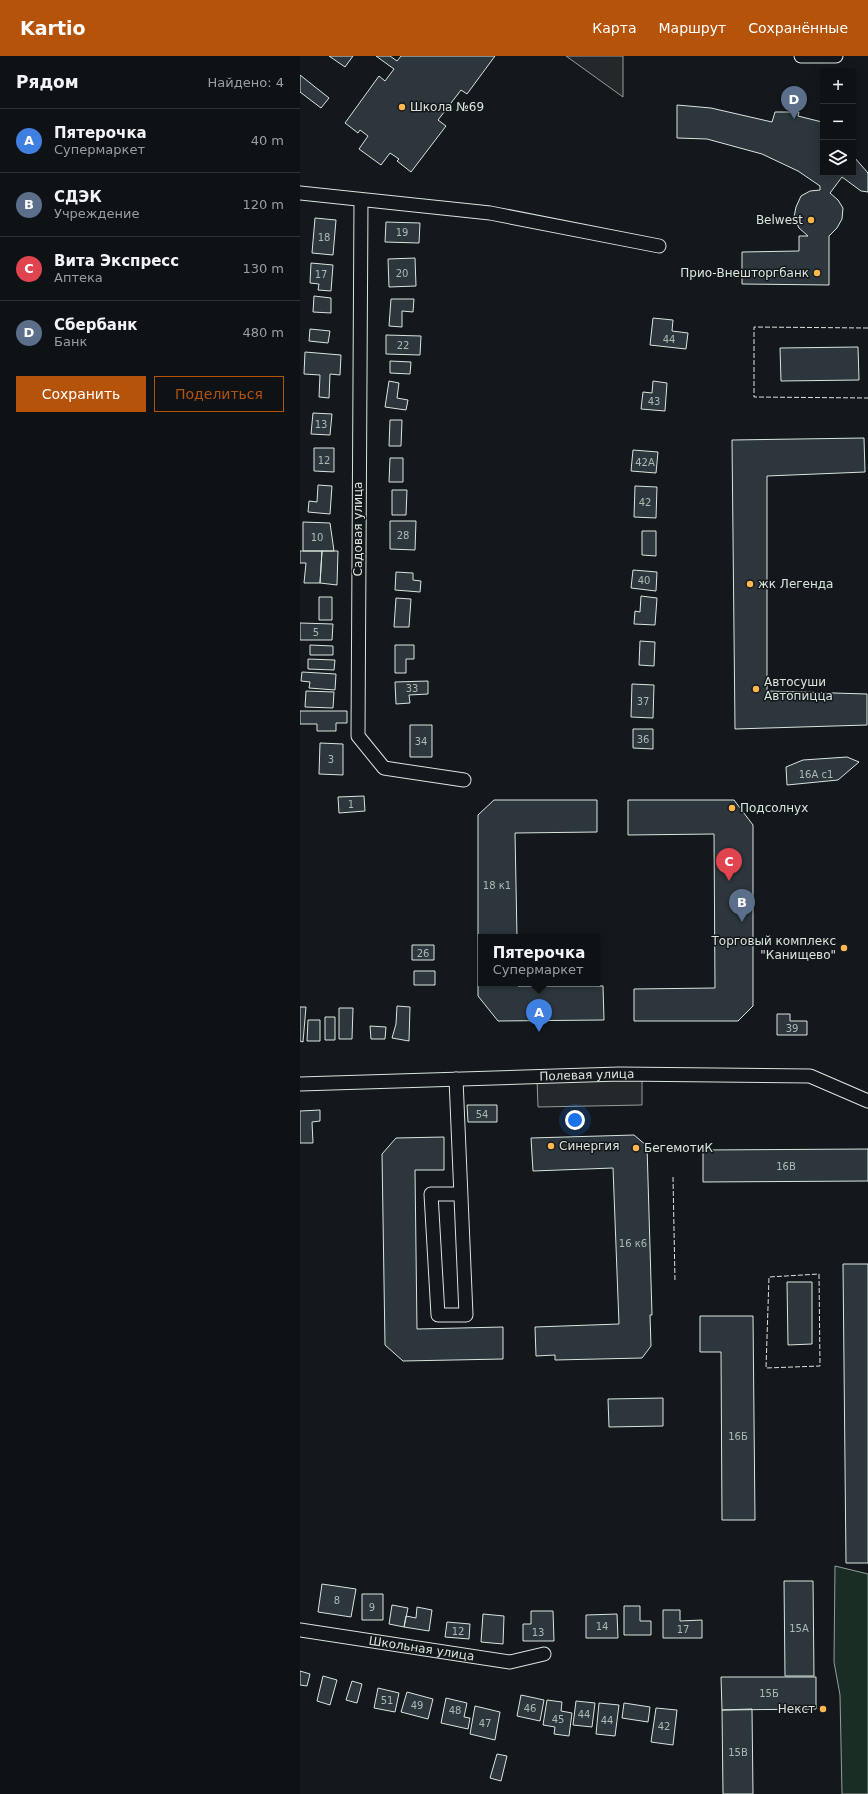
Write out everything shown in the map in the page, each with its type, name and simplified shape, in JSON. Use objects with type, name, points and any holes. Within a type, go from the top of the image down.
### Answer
[{"type":"street","points":[[801,56],[836,56]]},
{"type":"street","points":[[300,193],[490,213],[658,246]]},
{"type":"street","name":"Садовая улица","points":[[361,200],[358,736],[384,768],[464,780]]},
{"type":"street","name":"Полевая улица","points":[[300,1084],[619,1074],[810,1076],[868,1101]]},
{"type":"street","points":[[456,1079],[461,1194],[466,1315],[438,1315],[431,1194],[461,1194]]},
{"type":"street","name":"Школьная улица","points":[[300,1630],[510,1662],[544,1654]]},
{"type":"green space","points":[[835,1566],[868,1574],[868,1794],[842,1794],[840,1695],[834,1662]]},
{"type":"shaded area","points":[[566,56],[623,56],[623,97]]},
{"type":"shaded area","points":[[642,1078],[642,1105],[538,1107],[537,1079]]},
{"type":"building","points":[[329,56],[353,56],[345,67]]},
{"type":"building","name":"Школа №69","points":[[376,56],[390,56],[397,61],[401,56],[495,56],[467,94],[461,90],[438,120],[446,126],[411,172],[397,161],[399,159],[390,153],[381,165],[359,149],[368,136],[360,130],[358,133],[345,123],[379,76],[385,81],[394,69]]},
{"type":"building","points":[[300,75],[329,98],[321,108],[300,92]]},
{"type":"building","points":[[677,105],[711,108],[772,122],[775,112],[799,112],[798,116],[820,122],[820,176],[856,176],[856,159],[868,173],[868,192],[861,191],[842,177],[830,193],[838,200],[843,208],[842,219],[837,228],[829,236],[829,285],[742,284],[742,252],[799,251],[799,236],[808,236],[799,228],[794,217],[796,207],[801,196],[810,191],[820,190],[820,186],[798,171],[762,154],[707,139],[677,138]]},
{"type":"building","points":[[315,218],[336,220],[333,255],[312,253]]},
{"type":"building","points":[[386,222],[420,223],[419,243],[385,242]]},
{"type":"building","points":[[415,258],[416,286],[389,287],[388,259]]},
{"type":"building","points":[[311,263],[333,265],[331,291],[318,290],[319,284],[310,283]]},
{"type":"building","points":[[314,296],[331,298],[331,313],[313,312]]},
{"type":"building","points":[[391,299],[414,299],[413,312],[402,311],[402,327],[389,326]]},
{"type":"building","points":[[653,318],[673,320],[672,331],[688,333],[686,349],[650,345]]},
{"type":"building","points":[[310,329],[330,331],[328,343],[309,341]]},
{"type":"building","points":[[386,335],[421,336],[420,355],[386,354]]},
{"type":"building","points":[[858,347],[859,380],[781,381],[780,348]]},
{"type":"building","points":[[305,352],[341,355],[340,375],[330,374],[329,398],[319,397],[320,375],[304,374]]},
{"type":"building","points":[[390,361],[411,362],[410,374],[390,373]]},
{"type":"building","points":[[389,381],[399,383],[397,398],[408,400],[406,410],[385,407]]},
{"type":"building","points":[[653,381],[667,383],[665,411],[641,409],[643,392],[652,393]]},
{"type":"building","points":[[313,413],[332,414],[330,435],[311,434]]},
{"type":"building","points":[[390,420],[402,420],[401,446],[389,446]]},
{"type":"building","name":"жк Легенда","points":[[864,438],[865,472],[767,476],[767,691],[867,694],[867,725],[735,729],[732,440]]},
{"type":"building","points":[[314,448],[334,448],[334,472],[314,471]]},
{"type":"building","points":[[633,450],[658,452],[656,473],[631,471]]},
{"type":"building","points":[[390,458],[403,458],[403,482],[389,482]]},
{"type":"building","points":[[318,485],[332,486],[330,514],[308,512],[309,501],[317,502]]},
{"type":"building","points":[[635,486],[657,487],[656,518],[634,517]]},
{"type":"building","points":[[392,490],[407,490],[406,515],[392,515]]},
{"type":"building","points":[[390,521],[416,521],[415,550],[390,549]]},
{"type":"building","points":[[303,522],[330,523],[334,551],[303,551]]},
{"type":"building","points":[[642,531],[656,531],[656,556],[642,555]]},
{"type":"building","points":[[300,551],[322,551],[320,583],[304,583],[306,563],[300,563]]},
{"type":"building","points":[[322,551],[338,551],[337,585],[320,583]]},
{"type":"building","points":[[633,570],[657,572],[656,591],[631,588]]},
{"type":"building","points":[[396,572],[413,573],[413,580],[421,581],[420,592],[395,590]]},
{"type":"building","points":[[641,596],[657,598],[655,625],[634,624],[635,611],[640,612]]},
{"type":"building","points":[[319,597],[332,597],[332,620],[319,620]]},
{"type":"building","points":[[396,598],[411,599],[409,627],[394,627]]},
{"type":"building","points":[[300,623],[333,624],[332,640],[300,640]]},
{"type":"building","points":[[640,641],[655,642],[654,666],[639,665]]},
{"type":"building","points":[[310,645],[333,646],[333,655],[310,655]]},
{"type":"building","points":[[395,645],[414,645],[414,659],[406,659],[406,673],[395,673]]},
{"type":"building","points":[[308,659],[335,660],[334,670],[308,669]]},
{"type":"building","points":[[302,672],[336,674],[335,690],[309,688],[310,682],[301,681]]},
{"type":"building","points":[[428,681],[428,694],[409,695],[410,703],[396,704],[395,682]]},
{"type":"building","points":[[632,684],[654,685],[653,718],[631,717]]},
{"type":"building","points":[[306,691],[334,692],[333,708],[305,707]]},
{"type":"building","points":[[300,711],[347,711],[347,723],[336,723],[336,731],[317,731],[317,724],[300,724]]},
{"type":"building","points":[[410,725],[432,725],[432,757],[410,757]]},
{"type":"building","points":[[633,729],[653,729],[653,749],[633,748]]},
{"type":"building","points":[[320,743],[343,744],[343,775],[319,774]]},
{"type":"building","points":[[847,757],[859,762],[838,780],[787,785],[786,767],[803,760]]},
{"type":"building","points":[[364,796],[365,811],[339,813],[338,797]]},
{"type":"building","points":[[494,800],[597,800],[597,832],[515,833],[517,934],[478,934],[478,815]]},
{"type":"building","points":[[628,800],[734,800],[753,825],[753,1006],[738,1021],[634,1021],[634,989],[715,988],[714,834],[628,835]]},
{"type":"building","points":[[412,945],[434,945],[434,960],[412,960]]},
{"type":"building","points":[[414,971],[435,971],[435,985],[414,985]]},
{"type":"building","points":[[478,986],[603,986],[604,1020],[498,1021],[478,996]]},
{"type":"building","points":[[397,1006],[410,1007],[409,1041],[392,1038],[396,1024]]},
{"type":"building","points":[[300,1007],[306,1007],[303,1042],[300,1041]]},
{"type":"building","points":[[339,1008],[353,1008],[352,1039],[339,1039]]},
{"type":"building","points":[[777,1014],[790,1014],[790,1021],[807,1021],[807,1035],[777,1035]]},
{"type":"building","points":[[325,1017],[335,1017],[335,1040],[325,1040]]},
{"type":"building","points":[[308,1020],[320,1020],[320,1041],[307,1041]]},
{"type":"building","points":[[370,1026],[386,1027],[385,1039],[371,1039]]},
{"type":"building","points":[[467,1105],[497,1105],[497,1122],[468,1122]]},
{"type":"building","points":[[320,1110],[320,1121],[312,1122],[313,1143],[300,1143],[300,1111]]},
{"type":"building","points":[[634,1135],[647,1146],[652,1315],[650,1315],[651,1346],[642,1358],[555,1360],[555,1355],[536,1356],[535,1327],[619,1324],[613,1168],[533,1171],[531,1138]]},
{"type":"building","points":[[444,1137],[444,1170],[415,1170],[417,1329],[503,1327],[503,1359],[403,1361],[385,1345],[382,1154],[396,1138]]},
{"type":"building","points":[[868,1149],[868,1181],[703,1182],[703,1150]]},
{"type":"building","points":[[843,1264],[868,1264],[868,1563],[846,1563]]},
{"type":"building","points":[[787,1282],[812,1282],[812,1344],[788,1345]]},
{"type":"building","points":[[700,1316],[753,1316],[755,1520],[722,1520],[721,1352],[700,1352]]},
{"type":"building","points":[[663,1398],[663,1426],[609,1427],[608,1399]]},
{"type":"building","points":[[784,1581],[813,1581],[814,1676],[785,1676]]},
{"type":"building","points":[[322,1584],[356,1589],[351,1617],[318,1612]]},
{"type":"building","points":[[362,1594],[383,1594],[383,1620],[362,1620]]},
{"type":"building","points":[[392,1605],[408,1608],[404,1627],[389,1624]]},
{"type":"building","points":[[624,1606],[640,1606],[640,1621],[651,1621],[651,1635],[624,1635]]},
{"type":"building","points":[[417,1607],[432,1610],[429,1631],[404,1627],[406,1616],[416,1618]]},
{"type":"building","points":[[663,1610],[680,1610],[680,1621],[702,1620],[702,1638],[663,1638]]},
{"type":"building","points":[[531,1611],[553,1611],[554,1641],[523,1641],[523,1624],[531,1624]]},
{"type":"building","points":[[483,1614],[504,1616],[503,1644],[481,1642]]},
{"type":"building","points":[[617,1614],[618,1638],[586,1638],[586,1615]]},
{"type":"building","points":[[447,1622],[470,1624],[469,1639],[445,1637]]},
{"type":"building","points":[[300,1671],[310,1674],[307,1686],[300,1685]]},
{"type":"building","points":[[323,1676],[337,1680],[330,1705],[317,1701]]},
{"type":"building","points":[[721,1677],[816,1677],[816,1709],[722,1710]]},
{"type":"building","points":[[352,1681],[362,1684],[357,1703],[346,1700]]},
{"type":"building","points":[[378,1688],[399,1693],[395,1712],[374,1708]]},
{"type":"building","points":[[407,1692],[433,1699],[428,1719],[401,1712]]},
{"type":"building","points":[[521,1695],[544,1700],[540,1721],[517,1716]]},
{"type":"building","points":[[446,1698],[467,1703],[464,1717],[470,1718],[468,1729],[441,1723]]},
{"type":"building","points":[[547,1700],[562,1702],[561,1711],[572,1713],[569,1736],[554,1734],[555,1727],[543,1725]]},
{"type":"building","points":[[576,1701],[595,1703],[592,1727],[573,1725]]},
{"type":"building","points":[[599,1703],[619,1705],[615,1736],[596,1734]]},
{"type":"building","points":[[624,1703],[650,1707],[648,1722],[622,1718]]},
{"type":"building","points":[[475,1706],[500,1712],[495,1740],[470,1734]]},
{"type":"building","points":[[656,1708],[677,1710],[673,1745],[651,1742]]},
{"type":"building","points":[[752,1709],[753,1794],[723,1794],[722,1710]]},
{"type":"building","points":[[497,1754],[507,1756],[501,1781],[490,1778]]},
{"type":"fence","points":[[868,328],[754,327],[754,397],[868,398]]},
{"type":"fence","points":[[673,1177],[675,1282]]},
{"type":"fence","points":[[819,1274],[820,1366],[766,1368],[769,1277],[819,1274]]},
{"type":"place","name":"Школа №69","points":[[402,107]]},
{"type":"place","name":"Сбербанк","points":[[794,119]]},
{"type":"place","name":"Belwest","points":[[811,220]]},
{"type":"place","name":"Прио-Внешторгбанк","points":[[817,273]]},
{"type":"place","name":"жк Легенда","points":[[750,584]]},
{"type":"place","name":"Автосуши Автопицца","points":[[756,689]]},
{"type":"place","name":"Подсолнух","points":[[732,808]]},
{"type":"place","name":"Вита Экспресс","points":[[729,881]]},
{"type":"place","name":"СДЭК","points":[[742,922]]},
{"type":"place","name":"Торговый комплекс \"Канищево\"","points":[[844,948]]},
{"type":"place","name":"Пятерочка","points":[[539,1032]]},
{"type":"place","name":"Синергия","points":[[551,1146]]},
{"type":"place","name":"БегемотиК","points":[[636,1148]]},
{"type":"place","name":"Некст","points":[[823,1709]]}]
